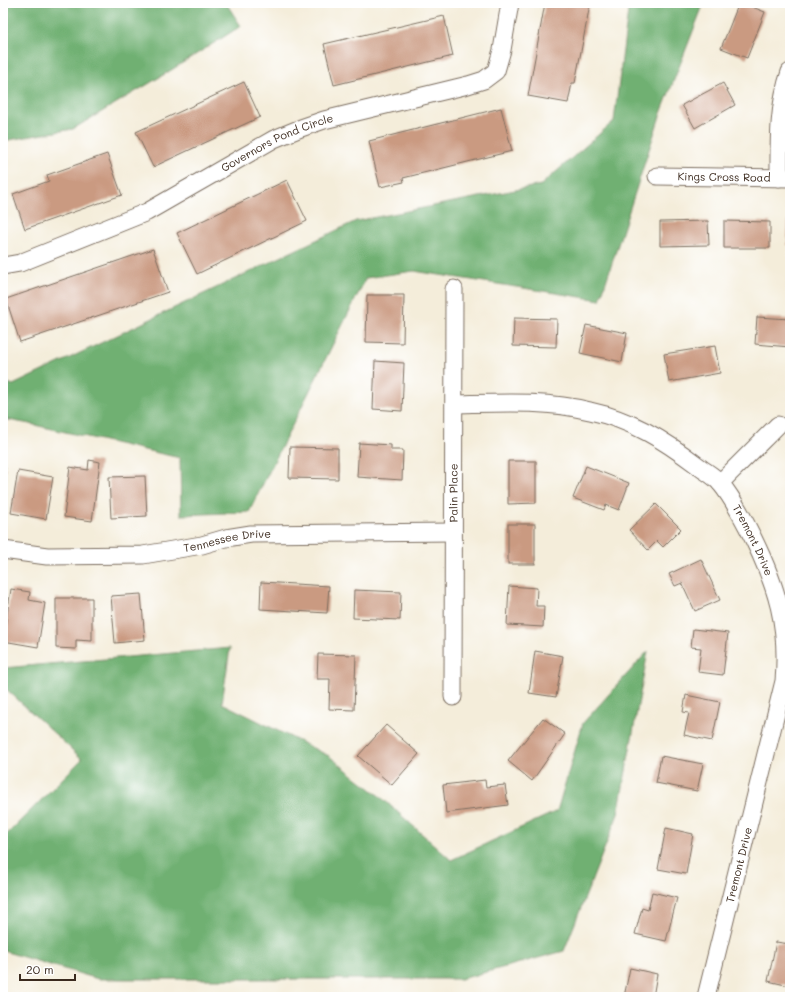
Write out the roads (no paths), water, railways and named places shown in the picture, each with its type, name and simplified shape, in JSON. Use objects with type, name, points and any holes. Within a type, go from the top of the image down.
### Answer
[{"type":"street","name":"Governors Pond Circle","points":[[3,266],[20,263],[147,212],[274,139],[301,128],[324,120],[484,80],[496,71],[502,50],[510,3]]},
{"type":"street","points":[[785,178],[779,144],[781,106],[785,86],[790,72]]},
{"type":"street","name":"Kings Cross Road","points":[[657,176],[785,178]]},
{"type":"street","name":"Palin Place","points":[[453,697],[455,404],[454,289]]},
{"type":"street","name":"Tremont Drive","points":[[455,404],[523,403],[562,406],[618,418],[648,432],[674,448],[720,483],[744,520],[767,566],[775,589],[785,639],[786,662],[784,681],[706,997]]},
{"type":"street","points":[[720,483],[778,425]]},
{"type":"street","name":"Tennessee Drive","points":[[3,550],[47,556],[143,555],[202,545],[226,538],[251,534],[453,532]]}]
